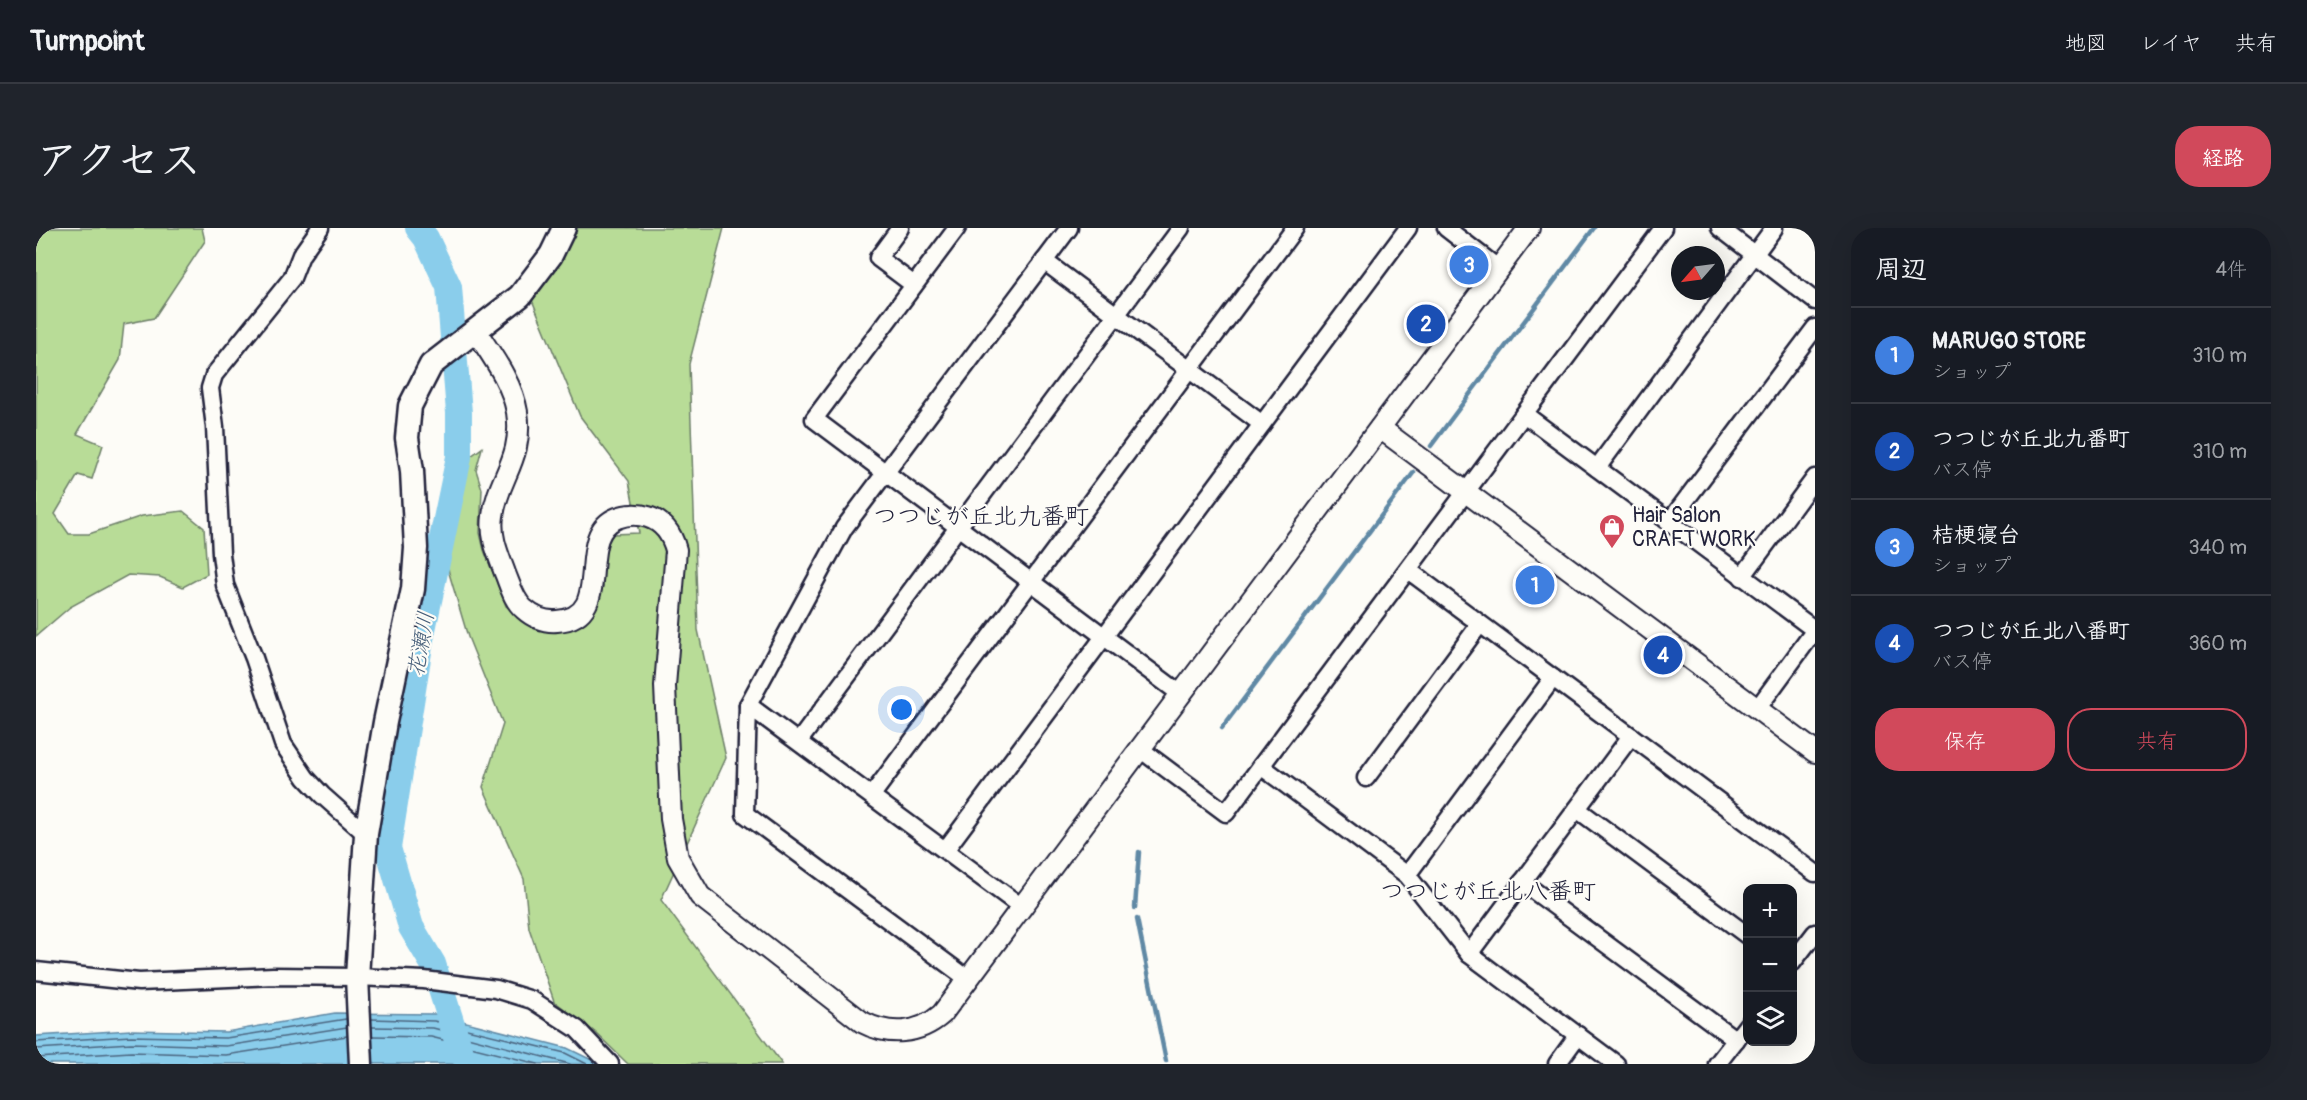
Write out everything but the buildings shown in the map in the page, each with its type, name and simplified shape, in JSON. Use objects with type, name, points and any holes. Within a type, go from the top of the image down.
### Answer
[{"type":"main road","points":[[361,1064],[360,1000],[357,977],[366,834],[385,722],[413,589],[417,548],[412,471],[407,438],[408,421],[416,393],[431,365],[520,296],[551,255],[564,228]]},
{"type":"street","points":[[320,228],[301,255],[292,278],[214,375],[210,388],[215,427],[221,554],[225,585],[245,633],[283,744],[306,778],[366,834]]},
{"type":"street","points":[[900,228],[878,258],[914,285]]},
{"type":"street","points":[[957,228],[814,419],[1182,695]]},
{"type":"street","points":[[968,980],[745,814],[748,705],[844,528],[1069,228]]},
{"type":"street","points":[[799,741],[1181,228]]},
{"type":"street","points":[[873,795],[1295,228]]},
{"type":"street","points":[[946,849],[1408,228]]},
{"type":"street","points":[[1446,228],[1498,268]]},
{"type":"street","points":[[476,331],[506,378],[517,413],[516,450],[496,503],[492,532],[497,553],[520,606],[542,620],[562,621],[576,614],[592,592],[598,536],[608,522],[618,517],[643,515],[655,519],[673,538],[676,550],[665,686],[671,819],[678,858],[700,896],[862,1022],[874,1029],[900,1032],[923,1027],[942,1014],[1528,228]]},
{"type":"street","points":[[1140,749],[1226,813],[1663,228]]},
{"type":"street","points":[[1719,228],[1815,301]]},
{"type":"street","points":[[1596,468],[1774,228]]},
{"type":"street","points":[[1044,261],[1262,423]]},
{"type":"street","points":[[1670,521],[1815,328]]},
{"type":"street","points":[[1524,414],[1815,630],[1757,709]]},
{"type":"street","points":[[1380,428],[1757,709],[1812,743]]},
{"type":"street","points":[[1742,577],[1815,478]]},
{"type":"street","points":[[1408,570],[1815,873]]},
{"type":"street","points":[[1366,778],[1480,624]]},
{"type":"street","points":[[1407,874],[1554,678]]},
{"type":"street","points":[[748,705],[873,795],[1023,908]]},
{"type":"street","points":[[1469,954],[1631,736]]},
{"type":"street","points":[[1261,766],[1407,874],[1469,954],[1616,1064]]},
{"type":"street","points":[[1577,809],[1743,932]]},
{"type":"street","points":[[1522,882],[1736,1040]]},
{"type":"street","points":[[1797,956],[1815,933]]},
{"type":"street","points":[[36,971],[139,982],[273,976],[357,977],[424,980],[496,989],[532,1000],[577,1029],[610,1064]]},
{"type":"street","points":[[1717,1064],[1743,1031]]},
{"type":"street","points":[[1557,1064],[1578,1035]]},
{"type":"green space","points":[[36,228],[202,228],[205,241],[154,318],[124,324],[120,360],[77,434],[103,445],[92,479],[78,475],[55,514],[69,534],[89,534],[142,516],[183,511],[204,528],[207,574],[183,587],[160,577],[128,575],[70,607],[36,636]]},
{"type":"green space","points":[[576,228],[724,228],[689,364],[698,630],[726,758],[661,900],[782,1064],[628,1064],[596,1033],[554,1001],[529,928],[524,879],[483,787],[503,724],[468,637],[449,573],[445,548],[448,524],[463,462],[482,448],[476,470],[482,489],[480,533],[484,550],[506,606],[531,626],[546,631],[563,631],[581,623],[597,607],[603,586],[605,549],[613,534],[639,533],[629,481],[580,416],[532,300]]},
{"type":"water","points":[[335,1013],[435,1014],[567,1048],[600,1064],[36,1064],[36,1036],[131,1030],[226,1032]]},
{"type":"waterway","name":"花瀬川","points":[[418,228],[426,238],[449,287],[459,413],[459,457],[421,639],[388,848],[411,927],[433,964],[461,1053]]},
{"type":"waterway","points":[[1431,446],[1594,228]]},
{"type":"waterway","points":[[1222,728],[1414,472]]},
{"type":"waterway","points":[[1135,908],[1139,852]]},
{"type":"waterway","points":[[1137,919],[1166,1061]]},
{"type":"place","name":"桔梗寝台","points":[[1469,265]]},
{"type":"place","name":"つつじが丘北九番町","points":[[1426,324]]},
{"type":"place","name":"Hair Salon CRAFT WORK","points":[[1612,550]]},
{"type":"place","name":"MARUGO STORE","points":[[1535,585]]},
{"type":"place","name":"つつじが丘北八番町","points":[[1663,655]]},
{"type":"district","name":"つつじが丘北九番町","points":[[981,516]]},
{"type":"district","name":"つつじが丘北八番町","points":[[1488,891]]}]
